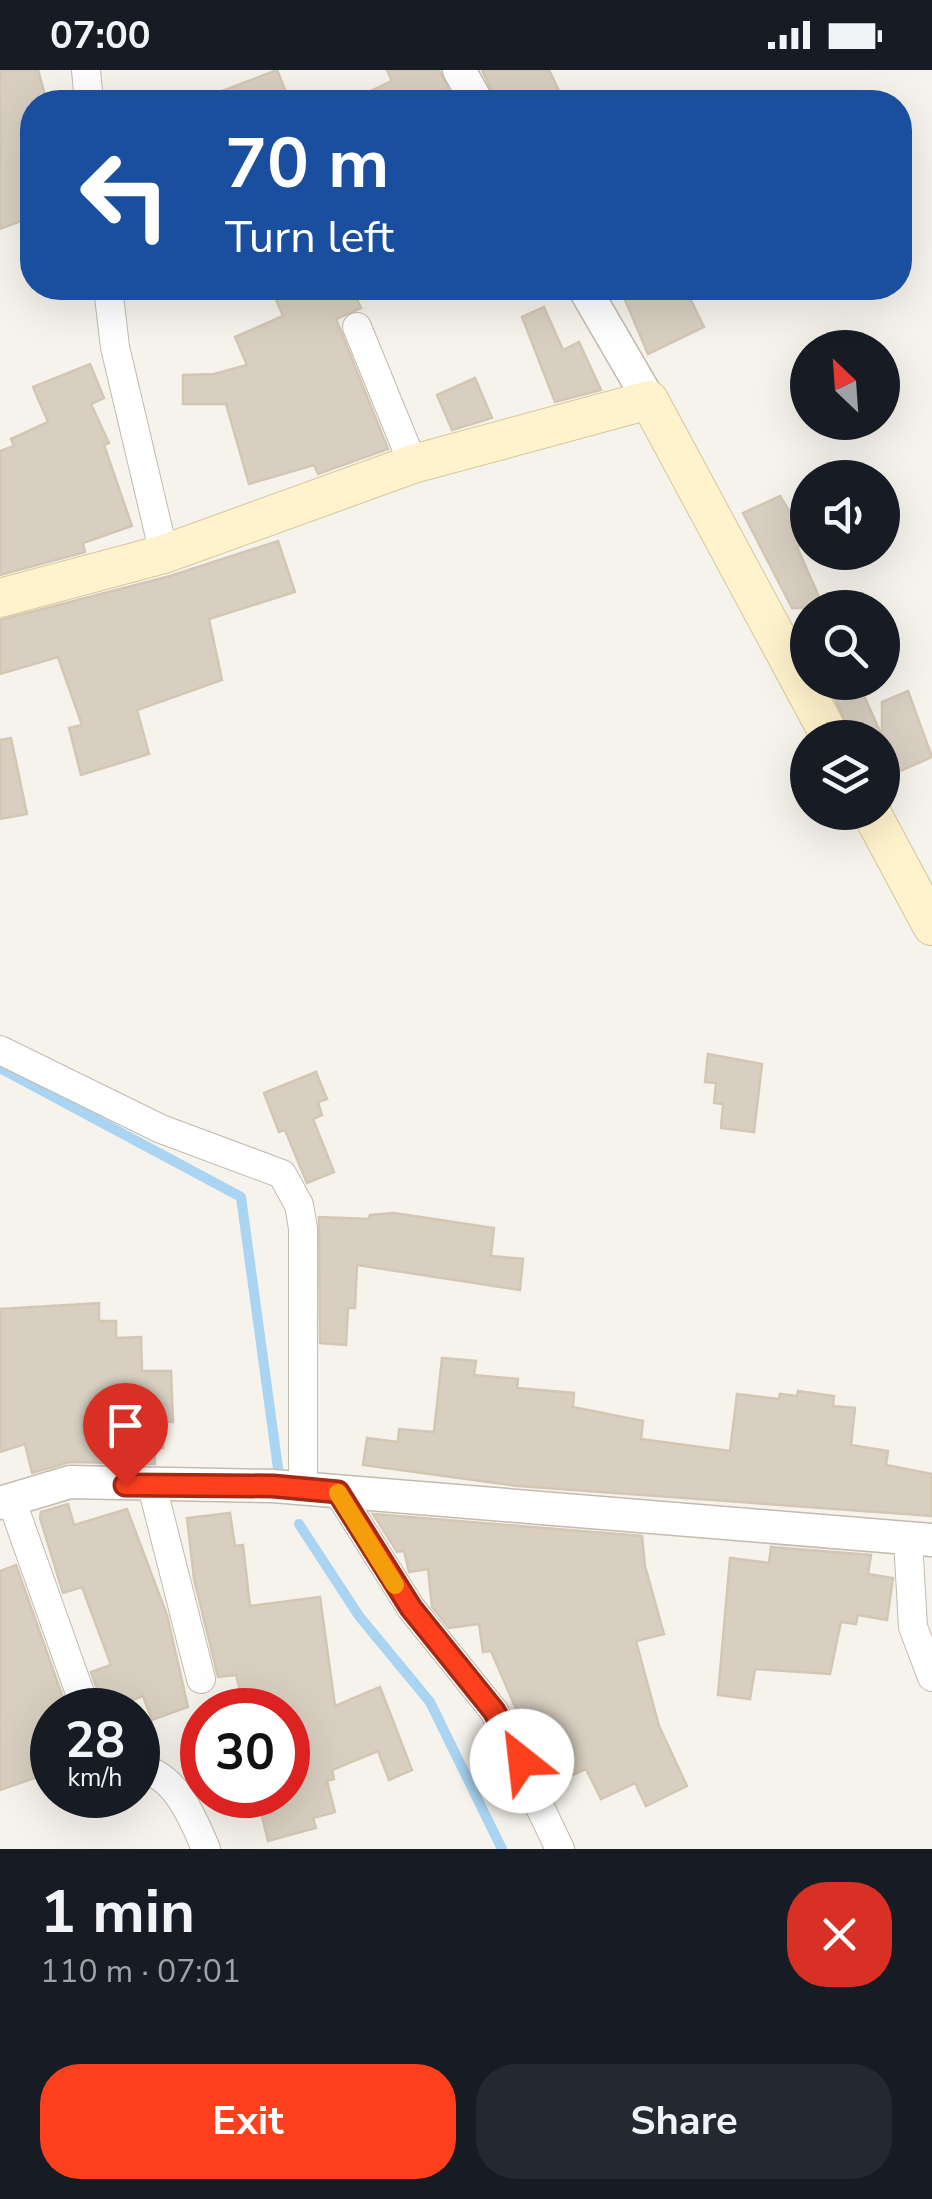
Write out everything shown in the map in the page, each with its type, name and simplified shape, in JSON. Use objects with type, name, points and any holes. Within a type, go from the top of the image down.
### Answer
[{"type":"main road","points":[[0,598],[164,554],[413,464],[649,400],[821,720]]},
{"type":"main road","points":[[881,830],[932,926]]},
{"type":"street","points":[[109,300],[115,347],[164,554]]},
{"type":"street","points":[[591,300],[649,400]]},
{"type":"street","points":[[356,327],[413,464]]},
{"type":"street","points":[[0,1050],[161,1130],[282,1174],[299,1205],[303,1228],[303,1488]]},
{"type":"street","points":[[77,1688],[5,1501],[70,1482],[303,1488],[920,1540],[913,1628],[932,1677]]},
{"type":"street","points":[[152,1486],[201,1678]]},
{"type":"street","points":[[338,1492],[422,1624],[494,1711],[560,1849]]},
{"type":"street","points":[[160,1778],[187,1805],[206,1849]]},
{"type":"building","points":[[0,70],[38,70],[44,90],[20,90],[20,222],[0,229]]},
{"type":"building","points":[[277,70],[285,90],[224,90]]},
{"type":"building","points":[[387,70],[439,70],[448,90],[373,90],[392,81]]},
{"type":"building","points":[[482,70],[549,70],[559,90],[491,90]]},
{"type":"building","points":[[276,300],[357,300],[361,308],[336,319],[388,449],[318,474],[314,465],[249,484],[226,404],[183,404],[183,375],[214,374],[247,365],[235,337],[283,316]]},
{"type":"building","points":[[625,300],[691,300],[704,327],[648,354]]},
{"type":"building","points":[[544,307],[563,350],[579,342],[601,390],[555,402],[522,317]]},
{"type":"building","points":[[90,364],[104,398],[91,404],[109,443],[104,445],[132,526],[83,543],[85,552],[0,575],[0,451],[14,446],[11,439],[48,422],[33,387]]},
{"type":"building","points":[[475,378],[492,418],[452,430],[437,395]]},
{"type":"building","points":[[780,496],[790,512],[790,570],[807,570],[816,590],[790,590],[790,604],[743,513]]},
{"type":"building","points":[[278,541],[295,592],[209,619],[222,680],[137,710],[149,754],[81,775],[69,728],[82,725],[58,657],[0,674],[0,620],[170,576]]},
{"type":"building","points":[[908,691],[932,757],[900,771],[900,720],[882,720],[882,702],[900,700],[900,694]]},
{"type":"building","points":[[835,700],[866,700],[875,720],[845,720]]},
{"type":"building","points":[[11,738],[27,814],[0,819],[0,740]]},
{"type":"building","points":[[708,1054],[762,1064],[754,1132],[721,1128],[723,1104],[714,1103],[716,1083],[705,1082]]},
{"type":"building","points":[[316,1072],[327,1099],[318,1102],[322,1115],[313,1119],[334,1172],[307,1183],[285,1130],[279,1132],[264,1093]]},
{"type":"building","points":[[394,1213],[494,1228],[491,1256],[523,1259],[520,1290],[357,1265],[355,1308],[348,1308],[346,1345],[320,1343],[319,1217],[369,1219],[370,1215]]},
{"type":"building","points":[[99,1303],[99,1321],[116,1321],[116,1338],[141,1337],[142,1371],[171,1371],[173,1422],[163,1422],[163,1448],[154,1448],[155,1464],[70,1462],[32,1473],[25,1444],[0,1452],[0,1309]]},
{"type":"building","points":[[442,1358],[476,1361],[474,1375],[518,1379],[517,1388],[574,1393],[573,1407],[643,1421],[641,1439],[730,1451],[737,1394],[779,1399],[780,1394],[797,1396],[798,1391],[834,1396],[833,1406],[855,1408],[851,1445],[888,1451],[886,1465],[932,1474],[932,1516],[518,1486],[363,1465],[367,1438],[398,1442],[399,1429],[434,1432]]},
{"type":"building","points":[[68,1504],[74,1525],[127,1509],[167,1615],[184,1688],[180,1688],[180,1710],[160,1717],[160,1688],[97,1688],[91,1672],[111,1665],[82,1587],[63,1593],[41,1512]]},
{"type":"building","points":[[230,1513],[235,1546],[243,1545],[250,1606],[320,1597],[335,1706],[380,1687],[412,1770],[389,1780],[378,1751],[332,1770],[334,1779],[327,1781],[335,1812],[313,1818],[316,1828],[268,1841],[262,1818],[310,1818],[310,1688],[239,1688],[236,1675],[218,1677],[194,1579],[187,1518]]},
{"type":"building","points":[[373,1514],[642,1536],[645,1566],[664,1634],[636,1641],[659,1726],[687,1786],[646,1806],[635,1783],[601,1799],[586,1769],[549,1785],[491,1651],[483,1652],[479,1624],[449,1628],[432,1607],[428,1569],[409,1572],[404,1551],[397,1552]]},
{"type":"building","points":[[771,1547],[871,1555],[868,1574],[893,1578],[887,1620],[858,1615],[856,1624],[841,1622],[830,1674],[755,1669],[750,1699],[718,1695],[730,1558],[769,1563]]},
{"type":"building","points":[[16,1565],[60,1688],[30,1688],[30,1780],[0,1790],[0,1571]]},
{"type":"waterway","points":[[0,1068],[241,1197],[278,1468]]},
{"type":"waterway","points":[[299,1524],[359,1616],[430,1702],[502,1849]]},
{"type":"slow traffic","points":[[338,1493],[395,1585]]},
{"type":"route","points":[[125,1485],[273,1486],[338,1492],[411,1608],[494,1711],[522,1761]]}]
